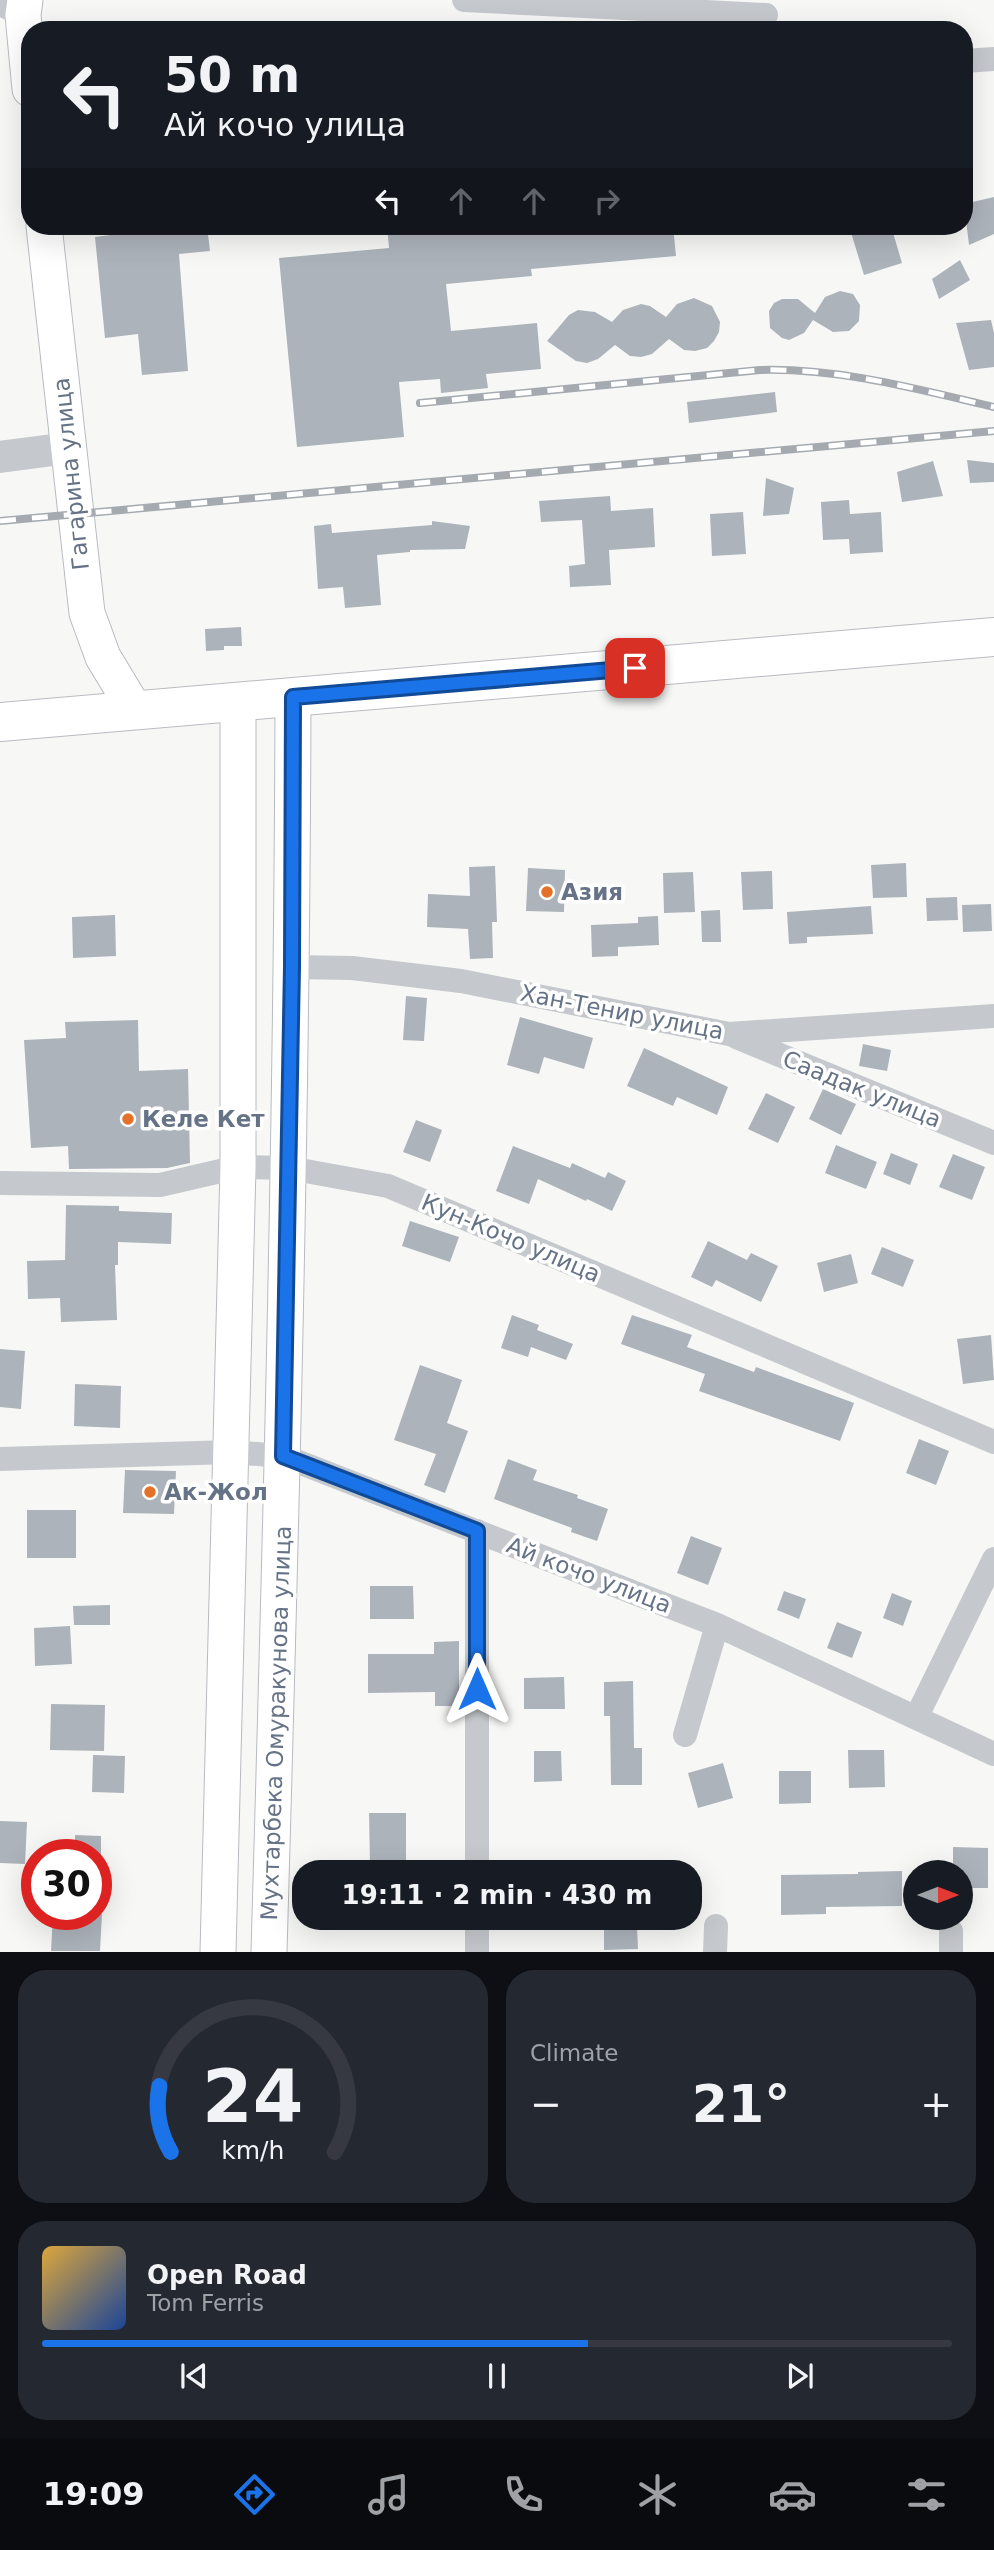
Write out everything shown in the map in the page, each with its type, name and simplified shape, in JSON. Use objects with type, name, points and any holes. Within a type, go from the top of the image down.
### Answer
[{"type":"main road","points":[[16,6],[21,36]]},
{"type":"main road","name":"Гагарина улица","points":[[45,235],[87,613],[103,657],[135,710]]},
{"type":"main road","points":[[0,722],[994,637]]},
{"type":"main road","name":"Мухтарбека Омуракунова улица","points":[[270,1951],[289,1168],[293,697]]},
{"type":"main road","points":[[218,1951],[237,1167],[238,702]]},
{"type":"street","points":[[464,0],[766,15]]},
{"type":"street","points":[[973,60],[994,59]]},
{"type":"street","points":[[0,457],[68,448]]},
{"type":"street","name":"Хан-Тенир улица","points":[[292,967],[352,968],[461,981],[729,1034],[994,1016]]},
{"type":"street","name":"Саадак улица","points":[[729,1034],[994,1143]]},
{"type":"street","name":"Кун-Кочо улица","points":[[0,1183],[160,1185],[237,1167],[289,1168],[388,1186],[994,1442]]},
{"type":"street","name":"Ай кочо улица","points":[[0,1459],[231,1452],[283,1456],[717,1625],[994,1754]]},
{"type":"street","points":[[477,1531],[477,1860]]},
{"type":"street","points":[[917,1716],[994,1559]]},
{"type":"street","points":[[685,1735],[717,1625]]},
{"type":"street","points":[[715,1951],[716,1926]]},
{"type":"street","points":[[477,1930],[477,1951]]},
{"type":"building","points":[[994,197],[994,234],[969,245],[968,235],[973,235],[973,202]]},
{"type":"building","points":[[208,235],[210,251],[179,254],[188,371],[142,375],[138,334],[105,338],[95,237]]},
{"type":"building","points":[[388,235],[674,235],[676,256],[531,269],[532,276],[446,284],[451,331],[537,323],[541,369],[486,374],[488,388],[441,393],[440,379],[399,382],[404,437],[297,447],[279,258],[389,248]]},
{"type":"building","points":[[852,235],[894,235],[902,263],[864,275]]},
{"type":"building","points":[[960,260],[970,280],[939,299],[932,279]]},
{"type":"building","points":[[840,291],[853,294],[860,305],[859,321],[849,331],[833,332],[813,320],[804,333],[789,340],[770,328],[769,311],[774,303],[782,299],[798,299],[815,313],[825,297]]},
{"type":"building","points":[[694,298],[712,306],[720,322],[719,332],[707,348],[684,350],[669,339],[652,354],[641,357],[630,356],[615,345],[598,359],[587,363],[576,361],[547,341],[569,315],[578,310],[595,312],[612,322],[623,310],[641,304],[650,306],[666,317],[677,304]]},
{"type":"building","points":[[991,320],[994,333],[994,367],[969,370],[956,323]]},
{"type":"building","points":[[775,392],[777,412],[689,423],[687,402]]},
{"type":"building","points":[[967,460],[994,463],[994,482],[970,483]]},
{"type":"building","points":[[933,461],[943,496],[902,502],[897,472]]},
{"type":"building","points":[[766,478],[794,488],[789,514],[763,516]]},
{"type":"building","points":[[610,496],[611,511],[653,508],[655,547],[609,550],[611,585],[570,587],[569,566],[585,564],[582,520],[541,522],[539,501]]},
{"type":"building","points":[[849,500],[850,514],[881,512],[883,552],[850,554],[849,539],[823,540],[821,502]]},
{"type":"building","points":[[743,512],[746,554],[712,556],[710,514]]},
{"type":"building","points":[[432,521],[470,526],[465,549],[410,550],[377,555],[381,605],[345,608],[343,587],[318,589],[314,526],[331,524],[332,533],[432,525]]},
{"type":"building","points":[[241,627],[242,646],[224,646],[224,650],[206,651],[205,629]]},
{"type":"building","points":[[906,863],[907,897],[873,898],[871,865]]},
{"type":"building","points":[[495,866],[497,922],[492,922],[493,958],[470,959],[468,929],[427,927],[428,894],[470,896],[469,867]]},
{"type":"building","points":[[528,868],[565,870],[564,912],[526,911]]},
{"type":"building","points":[[772,871],[773,909],[743,910],[741,872]]},
{"type":"building","points":[[693,872],[695,912],[664,913],[663,873]]},
{"type":"building","points":[[957,897],[958,920],[927,921],[926,898]]},
{"type":"building","points":[[991,904],[992,931],[963,932],[962,905]]},
{"type":"building","points":[[871,906],[873,934],[807,937],[807,943],[789,944],[787,912]]},
{"type":"building","points":[[720,910],[721,942],[702,942],[701,911]]},
{"type":"building","points":[[115,915],[116,956],[73,958],[72,917]]},
{"type":"building","points":[[658,916],[659,945],[618,947],[618,956],[592,957],[591,925],[638,923],[638,917]]},
{"type":"building","points":[[406,996],[427,998],[424,1041],[403,1040]]},
{"type":"building","points":[[520,1017],[593,1038],[584,1069],[544,1057],[539,1074],[507,1065]]},
{"type":"building","name":"Келе Кет","points":[[138,1020],[139,1071],[188,1069],[190,1163],[167,1168],[69,1169],[68,1146],[31,1148],[24,1040],[66,1038],[65,1022]]},
{"type":"building","points":[[863,1044],[891,1050],[887,1071],[859,1066]]},
{"type":"building","points":[[644,1048],[728,1087],[717,1115],[677,1097],[673,1106],[627,1086]]},
{"type":"building","points":[[823,1089],[856,1104],[841,1135],[809,1119]]},
{"type":"building","points":[[766,1093],[795,1107],[778,1143],[748,1129]]},
{"type":"building","points":[[416,1120],[442,1130],[430,1162],[403,1152]]},
{"type":"building","points":[[836,1145],[877,1162],[866,1189],[825,1173]]},
{"type":"building","points":[[513,1146],[570,1168],[572,1163],[605,1178],[608,1172],[626,1181],[612,1211],[538,1179],[529,1204],[496,1191]]},
{"type":"building","points":[[891,1153],[918,1164],[910,1185],[883,1174]]},
{"type":"building","points":[[953,1154],[985,1167],[972,1200],[939,1187]]},
{"type":"building","points":[[66,1205],[119,1206],[119,1211],[172,1213],[171,1244],[118,1242],[118,1265],[115,1265],[117,1320],[61,1322],[60,1298],[28,1299],[27,1261],[65,1260]]},
{"type":"building","points":[[410,1221],[459,1237],[450,1262],[402,1246]]},
{"type":"building","points":[[708,1241],[747,1260],[751,1253],[778,1266],[761,1302],[716,1280],[712,1287],[691,1277]]},
{"type":"building","points":[[882,1247],[914,1260],[903,1287],[871,1274]]},
{"type":"building","points":[[851,1254],[858,1283],[824,1292],[817,1263]]},
{"type":"building","points":[[512,1315],[539,1325],[537,1330],[573,1344],[566,1360],[531,1347],[528,1357],[501,1348]]},
{"type":"building","points":[[632,1315],[692,1335],[687,1347],[754,1372],[756,1367],[854,1403],[840,1441],[699,1391],[705,1374],[621,1344]]},
{"type":"building","points":[[991,1335],[994,1380],[963,1384],[957,1339]]},
{"type":"building","points":[[0,1349],[25,1351],[21,1409],[0,1407]]},
{"type":"building","points":[[420,1365],[462,1380],[447,1423],[468,1431],[445,1493],[424,1485],[436,1454],[394,1440]]},
{"type":"building","points":[[75,1384],[121,1386],[120,1428],[74,1426]]},
{"type":"building","points":[[919,1439],[949,1451],[936,1485],[906,1473]]},
{"type":"building","points":[[508,1459],[537,1470],[533,1480],[578,1495],[577,1498],[608,1509],[597,1541],[571,1532],[572,1528],[494,1499]]},
{"type":"building","name":"Ак-Жол","points":[[125,1470],[176,1471],[174,1514],[123,1513]]},
{"type":"building","points":[[27,1510],[76,1510],[76,1558],[27,1558]]},
{"type":"building","points":[[691,1536],[722,1548],[708,1585],[677,1573]]},
{"type":"building","points":[[370,1586],[413,1586],[414,1619],[370,1619]]},
{"type":"building","points":[[784,1591],[806,1599],[799,1619],[777,1610]]},
{"type":"building","points":[[892,1593],[912,1601],[903,1626],[883,1618]]},
{"type":"building","points":[[110,1605],[110,1625],[74,1625],[73,1606]]},
{"type":"building","points":[[837,1622],[862,1632],[852,1658],[827,1648]]},
{"type":"building","points":[[70,1626],[72,1664],[35,1666],[34,1628]]},
{"type":"building","points":[[459,1641],[459,1706],[435,1706],[435,1692],[368,1693],[368,1654],[434,1654],[434,1642]]},
{"type":"building","points":[[564,1677],[565,1709],[524,1709],[524,1678]]},
{"type":"building","points":[[633,1681],[634,1748],[642,1748],[642,1785],[611,1785],[610,1716],[604,1716],[604,1682]]},
{"type":"building","points":[[51,1704],[105,1705],[104,1751],[50,1750]]},
{"type":"building","points":[[848,1750],[884,1750],[885,1787],[849,1788]]},
{"type":"building","points":[[534,1751],[561,1751],[562,1781],[534,1782]]},
{"type":"building","points":[[93,1755],[125,1756],[124,1793],[92,1792]]},
{"type":"building","points":[[723,1763],[733,1798],[698,1808],[688,1773]]},
{"type":"building","points":[[779,1771],[811,1771],[811,1803],[779,1804]]},
{"type":"building","points":[[369,1813],[406,1813],[406,1860],[370,1860]]},
{"type":"building","points":[[0,1821],[27,1822],[26,1839],[21,1839],[21,1864],[0,1863]]},
{"type":"building","points":[[75,1835],[101,1836],[101,1839],[75,1839]]},
{"type":"building","points":[[953,1847],[988,1848],[988,1888],[973,1888],[973,1860],[953,1860]]},
{"type":"building","points":[[902,1871],[902,1906],[826,1907],[826,1914],[781,1915],[781,1875]]},
{"type":"building","points":[[52,1930],[101,1930],[100,1951],[51,1951]]},
{"type":"building","points":[[604,1930],[637,1930],[638,1949],[604,1950]]},
{"type":"railway","points":[[420,403],[760,370],[790,370],[849,376],[994,407]]},
{"type":"railway","points":[[0,521],[994,431]]},
{"type":"place","name":"Азия","points":[[547,892]]},
{"type":"place","name":"Келе Кет","points":[[128,1119]]},
{"type":"place","name":"Ак-Жол","points":[[150,1492]]},
{"type":"route","points":[[477,1689],[477,1531],[283,1456],[292,967],[293,697],[635,668]]}]
